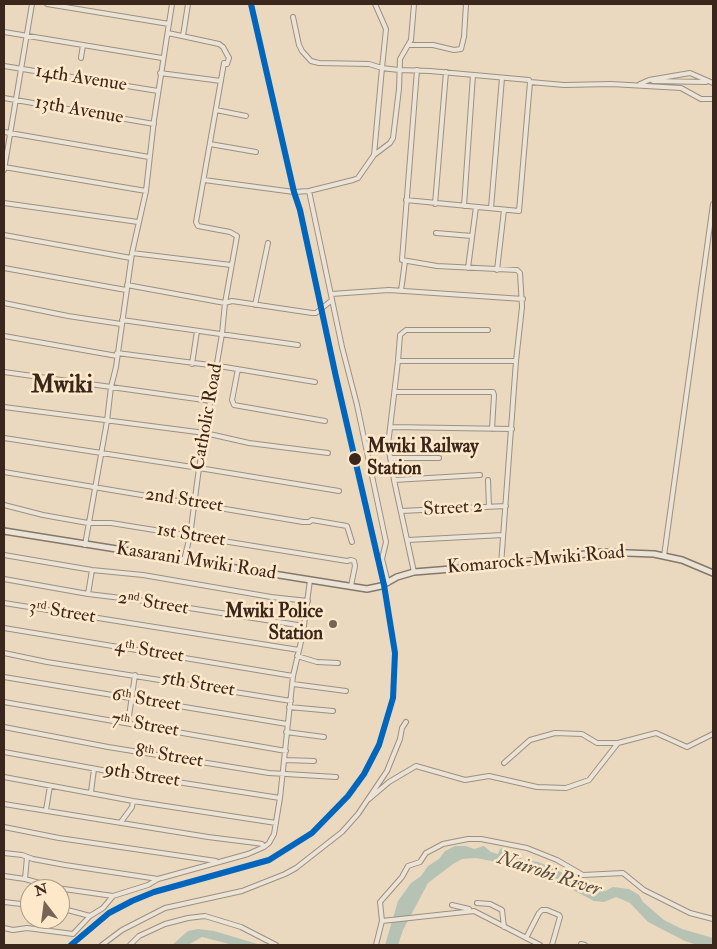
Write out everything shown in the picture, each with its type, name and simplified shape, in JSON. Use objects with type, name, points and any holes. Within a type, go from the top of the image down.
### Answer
[{"type":"main road","name":"Kasarani Mwiki Road","points":[[4,531],[372,589],[388,582]]},
{"type":"main road","name":"Komarock-Mwiki Road","points":[[388,582],[414,572],[501,565],[601,552],[639,552],[664,556],[682,560],[713,573]]},
{"type":"street","points":[[32,4],[4,168],[146,191]]},
{"type":"street","points":[[47,4],[169,24]]},
{"type":"street","points":[[85,545],[107,422],[132,255],[146,191],[162,58],[172,4]]},
{"type":"street","points":[[183,36],[188,4]]},
{"type":"street","points":[[374,155],[386,29],[375,4]]},
{"type":"street","points":[[168,33],[222,45],[229,58],[227,64],[224,63],[204,180],[294,192],[309,191],[358,178],[374,155],[390,143],[393,138],[399,89],[400,59],[411,40],[414,4]]},
{"type":"street","points":[[409,44],[433,45],[454,50],[461,49],[464,36],[466,4]]},
{"type":"street","points":[[293,17],[302,51],[311,61],[319,63],[369,64],[399,70],[446,72],[564,85],[610,84],[681,88],[701,98],[713,99]]},
{"type":"street","points":[[4,32],[162,58]]},
{"type":"street","points":[[80,58],[83,45]]},
{"type":"street","name":"14th Avenue","points":[[4,66],[158,91]]},
{"type":"street","points":[[401,291],[405,261],[402,259],[417,70]]},
{"type":"street","points":[[435,204],[446,72]]},
{"type":"street","points":[[160,73],[221,81]]},
{"type":"street","points":[[638,86],[648,80],[690,73],[711,82]]},
{"type":"street","points":[[464,206],[473,75]]},
{"type":"street","points":[[491,208],[502,78]]},
{"type":"street","points":[[648,80],[711,82]]},
{"type":"street","points":[[406,200],[519,210],[530,82]]},
{"type":"street","name":"13th Avenue","points":[[4,98],[154,124]]},
{"type":"street","points":[[216,110],[246,116]]},
{"type":"street","points":[[4,132],[149,157]]},
{"type":"street","points":[[210,144],[256,152]]},
{"type":"street","name":"Catholic Road","points":[[184,560],[190,536],[199,468],[222,334],[225,302],[237,236],[230,232],[197,225],[204,180]]},
{"type":"street","points":[[309,191],[330,294],[357,404],[386,542],[382,559],[388,582]]},
{"type":"street","points":[[4,202],[138,222]]},
{"type":"street","points":[[664,556],[713,204]]},
{"type":"street","points":[[468,268],[476,207]]},
{"type":"street","points":[[497,270],[504,210]]},
{"type":"street","points":[[436,233],[472,236]]},
{"type":"street","points":[[4,235],[132,255],[231,265]]},
{"type":"street","points":[[255,305],[268,243]]},
{"type":"street","points":[[405,261],[468,268],[517,270],[520,272],[523,299],[516,361],[501,565]]},
{"type":"street","points":[[4,268],[126,290]]},
{"type":"street","points":[[127,285],[225,302],[232,301],[312,313],[316,313],[332,300]]},
{"type":"street","points":[[330,294],[376,290],[523,299]]},
{"type":"street","points":[[4,303],[61,314],[298,345]]},
{"type":"street","points":[[414,572],[394,480],[388,438],[391,427],[400,335],[403,331],[488,330]]},
{"type":"street","points":[[192,364],[197,331]]},
{"type":"street","points":[[4,336],[117,354],[238,369],[315,382]]},
{"type":"street","points":[[398,361],[516,361]]},
{"type":"street","points":[[238,369],[232,400],[234,405],[325,421]]},
{"type":"street","points":[[4,372],[211,401]]},
{"type":"street","points":[[395,392],[493,392],[492,429]]},
{"type":"street","points":[[4,407],[205,434],[249,443],[328,454]]},
{"type":"street","points":[[391,427],[512,429]]},
{"type":"street","points":[[4,438],[339,491]]},
{"type":"street","points":[[390,458],[439,458]]},
{"type":"street","name":"2nd Street","points":[[4,472],[194,502],[303,522],[312,520],[347,526],[352,542]]},
{"type":"street","points":[[394,480],[480,475]]},
{"type":"street","points":[[488,480],[489,507]]},
{"type":"street","name":"1st Street","points":[[4,506],[43,515],[88,522],[111,523],[347,561],[351,560],[354,561],[355,566],[350,586]]},
{"type":"street","name":"Street 2","points":[[401,512],[506,506]]},
{"type":"street","points":[[408,540],[503,535]]},
{"type":"street","points":[[4,555],[308,602]]},
{"type":"street","points":[[88,594],[92,570]]},
{"type":"street","name":"2ⁿᵈ Street","points":[[4,579],[88,594],[304,626]]},
{"type":"street","points":[[70,890],[113,896],[148,885],[158,879],[248,854],[264,847],[272,839],[285,760],[286,732],[293,676],[304,626],[310,580]]},
{"type":"street","name":"3ʳᵈ Street","points":[[4,603],[299,650]]},
{"type":"street","name":"4ᵗʰ Street","points":[[4,628],[293,676]]},
{"type":"street","name":"5th Street","points":[[4,653],[291,701]]},
{"type":"street","points":[[297,656],[317,662],[338,664]]},
{"type":"street","points":[[128,723],[135,675]]},
{"type":"street","name":"6ᵗʰ Street","points":[[4,677],[288,724]]},
{"type":"street","points":[[292,684],[346,692]]},
{"type":"street","name":"7ᵗʰ Street","points":[[4,702],[286,751]]},
{"type":"street","points":[[289,707],[333,711]]},
{"type":"street","points":[[102,945],[122,930],[165,908],[242,891],[296,868],[342,832],[358,814],[387,771],[400,739],[402,728],[406,722]]},
{"type":"street","name":"8ᵗʰ Street","points":[[4,727],[108,747],[269,773],[336,777]]},
{"type":"street","points":[[286,732],[324,737]]},
{"type":"street","points":[[504,763],[530,740],[555,733],[582,734],[597,743],[618,743],[656,732],[686,747],[713,734]]},
{"type":"street","points":[[364,803],[389,782],[416,766],[465,780],[490,776],[537,787],[566,788],[589,780],[618,743]]},
{"type":"street","name":"9th Street","points":[[4,752],[280,798]]},
{"type":"street","points":[[285,760],[314,761]]},
{"type":"street","points":[[91,792],[94,768]]},
{"type":"street","points":[[4,776],[133,801],[276,822]]},
{"type":"street","points":[[46,810],[50,786]]},
{"type":"street","points":[[121,822],[132,808],[133,801]]},
{"type":"street","points":[[4,804],[256,843],[262,844],[264,847]]},
{"type":"street","points":[[4,827],[59,838],[218,862]]},
{"type":"street","points":[[376,945],[382,921],[380,902],[402,878],[408,866],[420,862],[426,853],[443,844],[468,839],[481,839],[527,848],[542,853],[583,875],[623,873],[644,890],[690,914],[713,919]]},
{"type":"street","points":[[4,853],[158,879]]},
{"type":"street","points":[[4,876],[25,879],[28,857]]},
{"type":"street","points":[[4,928],[13,930],[27,928],[74,934],[90,916],[103,908],[113,896]]},
{"type":"street","points":[[4,902],[20,904]]},
{"type":"street","points":[[477,903],[490,904],[502,910],[504,927]]},
{"type":"street","points":[[452,905],[474,911],[540,945]]},
{"type":"street","points":[[526,938],[539,913],[542,910],[547,910],[560,917],[552,945]]},
{"type":"street","points":[[70,911],[90,916]]},
{"type":"street","points":[[382,921],[474,911]]},
{"type":"street","points":[[130,945],[139,936],[165,924],[205,916],[241,927],[276,945]]},
{"type":"water","name":"Nairobi River","points":[[455,846],[466,846],[474,849],[484,846],[491,852],[498,854],[500,849],[504,848],[524,860],[538,862],[555,869],[592,889],[605,891],[613,887],[629,889],[639,895],[643,902],[664,920],[682,929],[713,938],[713,945],[697,945],[685,941],[648,922],[630,903],[616,897],[604,902],[594,901],[573,890],[524,871],[502,863],[476,858],[462,859],[428,883],[403,930],[398,945],[385,945],[398,901],[411,883],[421,876],[428,866],[439,859],[445,851]]},
{"type":"water","points":[[198,929],[214,931],[261,945],[233,945],[202,937],[188,945],[172,945],[188,931]]},
{"type":"transit line","points":[[71,945],[109,913],[132,901],[154,892],[269,860],[312,833],[348,796],[364,774],[379,745],[393,698],[395,653],[384,585],[300,210],[294,192],[251,4]]},
{"type":"place","name":"Mwiki Railway Station","points":[[355,459]]},
{"type":"place","name":"Mwiki Police Station","points":[[333,624]]},
{"type":"district","name":"Mwiki","points":[[62,387]]}]
